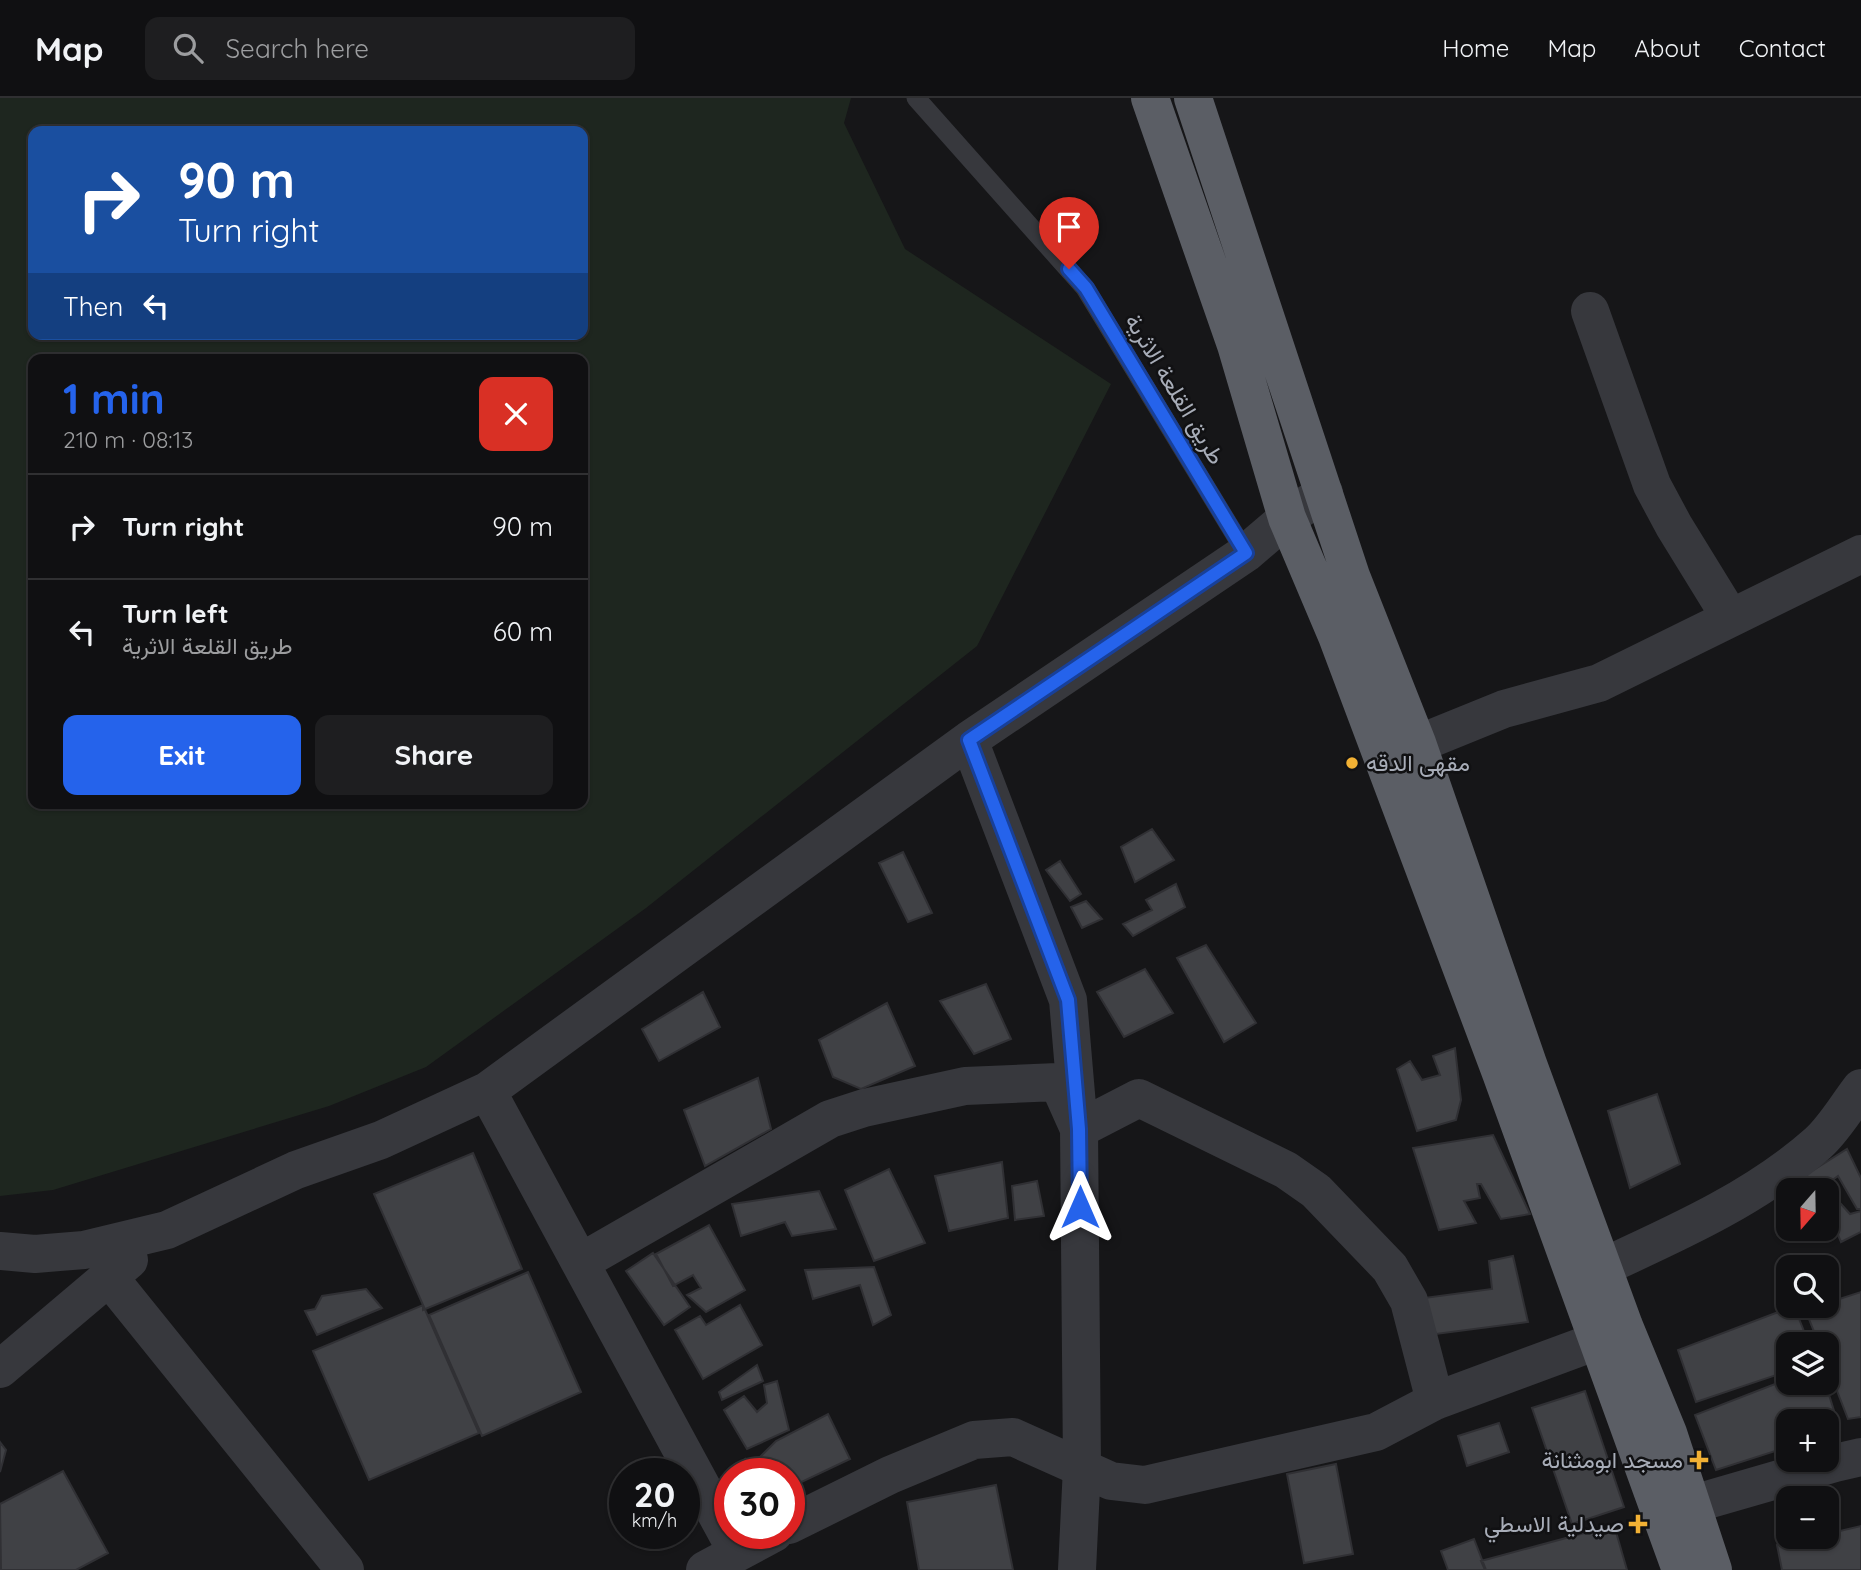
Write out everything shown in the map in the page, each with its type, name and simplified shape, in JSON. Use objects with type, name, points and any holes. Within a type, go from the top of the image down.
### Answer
[{"type":"highway","points":[[1150,98],[1236,345],[1287,517],[1337,636],[1506,1086],[1597,1341],[1677,1509],[1713,1570]]},
{"type":"highway","points":[[1193,98],[1351,576],[1417,743],[1528,1064],[1624,1325],[1668,1433],[1681,1570]]},
{"type":"street","points":[[1590,311],[1652,485],[1730,617]]},
{"type":"street","points":[[0,1251],[35,1254],[84,1250],[166,1230],[296,1170],[381,1140],[487,1091],[969,740],[1246,553],[1287,517],[1324,493]]},
{"type":"street","points":[[1382,758],[1504,709],[1599,683],[1861,554]]},
{"type":"street","points":[[969,740],[1068,1000],[1079,1129],[1082,1468],[1077,1570]]},
{"type":"street","points":[[580,1262],[830,1119],[864,1108],[965,1086],[1058,1082],[1079,1129]]},
{"type":"street","points":[[1603,1267],[1653,1244],[1771,1180],[1820,1142],[1861,1088]]},
{"type":"street","points":[[487,1091],[580,1262],[721,1561],[744,1549]]},
{"type":"street","points":[[1079,1129],[1139,1098],[1286,1170],[1316,1191],[1390,1269],[1409,1301],[1434,1401]]},
{"type":"street","points":[[0,1370],[108,1276],[166,1230]]},
{"type":"street","points":[[108,1276],[345,1570]]},
{"type":"street","points":[[805,1517],[890,1475],[974,1440],[1013,1437],[1111,1480],[1145,1485],[1376,1432],[1434,1401],[1597,1341]]},
{"type":"street","points":[[1677,1509],[1861,1457]]},
{"type":"lane","name":"طريق القلعة الاثرية","points":[[916,98],[1086,288],[1246,553]]},
{"type":"shaded area","points":[[0,98],[851,98],[844,123],[905,249],[1111,384],[977,646],[646,908],[426,1067],[329,1106],[53,1190],[0,1196]]},
{"type":"building","points":[[1152,829],[1174,860],[1135,882],[1121,847]]},
{"type":"building","points":[[903,852],[932,913],[908,922],[879,863]]},
{"type":"building","points":[[1060,861],[1081,894],[1070,901],[1046,870]]},
{"type":"building","points":[[1176,884],[1185,907],[1133,936],[1123,924],[1152,910],[1146,900]]},
{"type":"building","points":[[1086,901],[1102,919],[1082,928],[1071,907]]},
{"type":"building","points":[[1206,945],[1256,1023],[1224,1042],[1177,958]]},
{"type":"building","points":[[1145,969],[1173,1013],[1124,1037],[1097,992]]},
{"type":"building","points":[[986,984],[1011,1039],[974,1054],[940,1001]]},
{"type":"building","points":[[703,992],[720,1027],[659,1061],[642,1029]]},
{"type":"building","points":[[887,1003],[915,1066],[861,1089],[833,1077],[819,1040]]},
{"type":"building","points":[[1455,1048],[1461,1100],[1456,1120],[1417,1131],[1397,1069],[1410,1061],[1422,1080],[1440,1075],[1433,1056]]},
{"type":"building","points":[[758,1078],[771,1129],[705,1166],[684,1110]]},
{"type":"building","points":[[1657,1094],[1680,1164],[1630,1188],[1608,1111]]},
{"type":"building","points":[[1493,1135],[1530,1214],[1501,1219],[1481,1184],[1477,1184],[1480,1198],[1464,1201],[1476,1223],[1439,1230],[1413,1148]]},
{"type":"building","points":[[1847,1149],[1861,1178],[1861,1209],[1857,1209],[1838,1176],[1804,1176]]},
{"type":"building","points":[[473,1153],[522,1269],[423,1310],[374,1194]]},
{"type":"building","points":[[1002,1162],[1008,1218],[949,1231],[935,1176]]},
{"type":"building","points":[[889,1169],[925,1243],[874,1261],[845,1190]]},
{"type":"building","points":[[1037,1181],[1044,1216],[1015,1220],[1012,1186]]},
{"type":"building","points":[[819,1191],[836,1229],[792,1236],[785,1222],[741,1236],[732,1204]]},
{"type":"building","points":[[1839,1202],[1850,1214],[1861,1211],[1861,1232],[1841,1242]]},
{"type":"building","points":[[709,1225],[745,1290],[706,1312],[687,1295],[701,1288],[693,1275],[673,1286],[656,1254]]},
{"type":"building","points":[[653,1253],[690,1307],[664,1325],[626,1271]]},
{"type":"building","points":[[1513,1256],[1528,1322],[1436,1334],[1424,1298],[1492,1289],[1489,1261]]},
{"type":"building","points":[[874,1267],[891,1315],[873,1325],[860,1285],[813,1299],[805,1270]]},
{"type":"building","points":[[528,1272],[581,1392],[482,1436],[429,1315]]},
{"type":"building","points":[[366,1289],[382,1308],[317,1335],[305,1311],[315,1309],[322,1296]]},
{"type":"building","points":[[1861,1292],[1861,1417],[1848,1419],[1839,1395],[1839,1332],[1814,1332],[1809,1318],[1839,1318],[1839,1299]]},
{"type":"building","points":[[423,1305],[479,1433],[369,1480],[313,1351]]},
{"type":"building","points":[[740,1305],[762,1345],[703,1379],[675,1330],[700,1316],[706,1325]]},
{"type":"building","points":[[1776,1313],[1776,1318],[1799,1318],[1804,1332],[1776,1332],[1776,1375],[1696,1402],[1678,1350]]},
{"type":"building","points":[[757,1365],[763,1381],[722,1400],[719,1392]]},
{"type":"building","points":[[777,1381],[789,1430],[747,1449],[724,1410],[744,1396],[757,1412],[767,1403],[764,1385]]},
{"type":"building","points":[[1776,1384],[1776,1395],[1829,1395],[1833,1409],[1776,1409],[1776,1451],[1716,1470],[1695,1415]]},
{"type":"building","points":[[1585,1391],[1624,1507],[1572,1524],[1532,1408]]},
{"type":"building","points":[[828,1414],[850,1459],[805,1480],[805,1458],[759,1458],[776,1441]]},
{"type":"building","points":[[1499,1423],[1509,1452],[1467,1466],[1458,1436]]},
{"type":"building","points":[[0,1442],[6,1450],[0,1472]]},
{"type":"building","points":[[1336,1464],[1353,1554],[1304,1563],[1287,1474]]},
{"type":"building","points":[[63,1471],[108,1553],[76,1570],[1,1570],[0,1504]]},
{"type":"building","points":[[996,1485],[1013,1570],[919,1570],[907,1502]]},
{"type":"building","points":[[1614,1525],[1627,1570],[1485,1570],[1481,1561]]},
{"type":"building","points":[[1861,1526],[1861,1570],[1782,1570],[1778,1549],[1839,1549],[1839,1531]]},
{"type":"building","points":[[1474,1539],[1486,1570],[1448,1570],[1441,1551]]},
{"type":"place","name":"مقهى الدقه","points":[[1352,763]]},
{"type":"place","name":"مسجد ابومثنانة","points":[[1699,1460]]},
{"type":"place","name":"صيدلية الاسطي","points":[[1638,1524]]},
{"type":"route","points":[[1069,269],[1086,288],[1246,553],[969,740],[1068,1000],[1079,1129],[1080,1207]]}]
